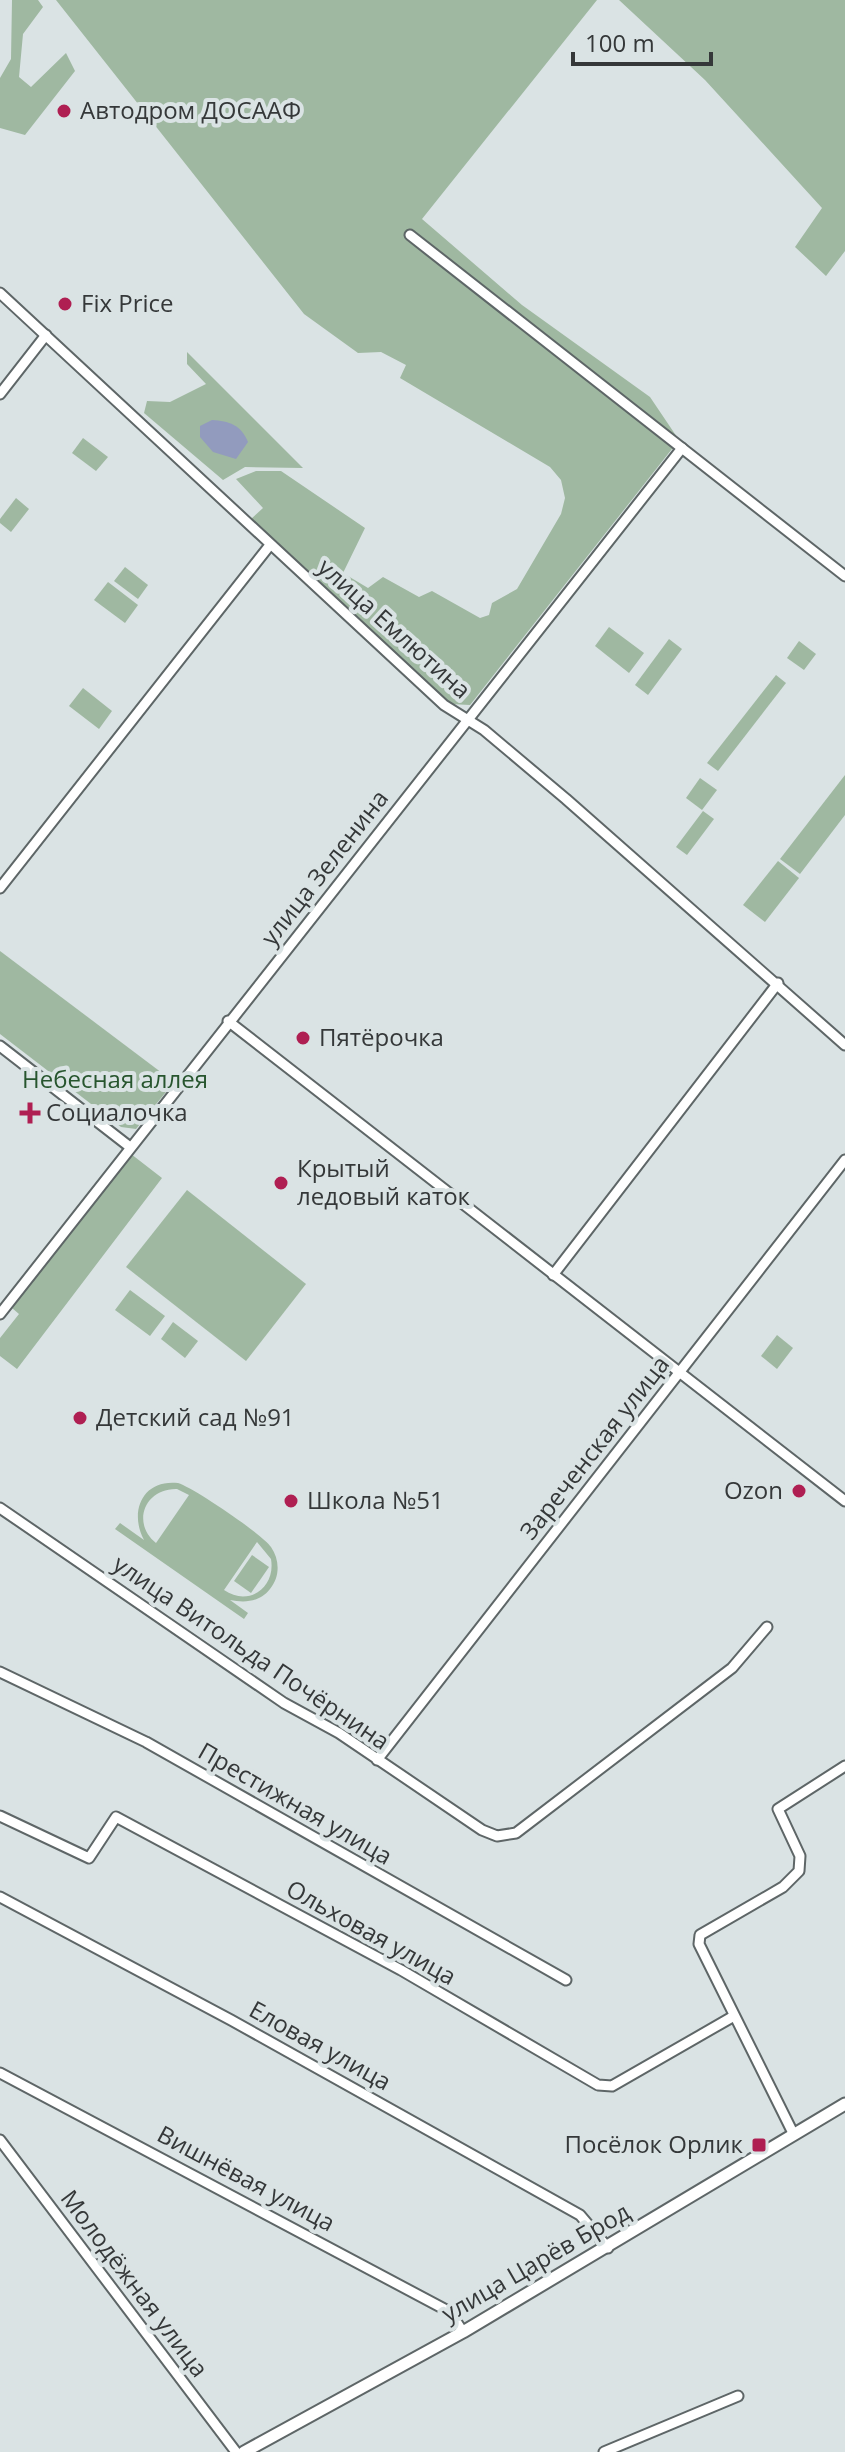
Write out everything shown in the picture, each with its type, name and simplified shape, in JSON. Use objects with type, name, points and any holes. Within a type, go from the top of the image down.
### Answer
[{"type":"street","points":[[410,235],[845,576]]},
{"type":"street","name":"улица Емлютина","points":[[0,293],[444,705],[468,720],[566,799],[845,1045]]},
{"type":"street","points":[[0,394],[46,335]]},
{"type":"street","name":"улица Зеленина","points":[[0,1314],[682,448]]},
{"type":"street","points":[[0,888],[270,545]]},
{"type":"street","points":[[553,1275],[778,983]]},
{"type":"street","points":[[228,1021],[845,1501]]},
{"type":"street","points":[[0,1046],[130,1147]]},
{"type":"street","name":"Зареченская улица","points":[[377,1760],[845,1160]]},
{"type":"street","name":"улица Витольда Почёрнина","points":[[0,1508],[284,1703],[339,1733],[482,1830],[506,1836],[524,1827],[732,1668],[767,1627]]},
{"type":"street","name":"Престижная улица","points":[[0,1672],[146,1742],[566,1980]]},
{"type":"street","points":[[794,2135],[699,1944],[700,1935],[783,1887],[799,1871],[800,1856],[778,1809],[845,1766]]},
{"type":"street","name":"Ольховая улица","points":[[0,1816],[89,1858],[116,1817],[401,1970],[598,2085],[612,2086],[734,2016]]},
{"type":"street","name":"Еловая улица","points":[[0,1897],[231,2020],[580,2215],[608,2248]]},
{"type":"street","name":"Вишнёвая улица","points":[[0,2073],[450,2312],[463,2332]]},
{"type":"street","name":"улица Царёв Брод","points":[[244,2452],[463,2332],[845,2104]]},
{"type":"street","name":"Молодёжная улица","points":[[0,2140],[236,2452]]},
{"type":"street","points":[[604,2452],[738,2396]]},
{"type":"green space","points":[[12,0],[38,0],[43,7],[23,34],[19,77],[31,87],[66,53],[75,71],[25,135],[0,128],[0,78],[11,59]]},
{"type":"green space","points":[[56,0],[597,0],[422,219],[522,305],[650,397],[679,440],[470,705],[450,704],[251,519],[263,508],[236,479],[256,471],[281,471],[365,528],[343,573],[368,588],[383,577],[419,597],[432,591],[480,618],[489,615],[492,603],[517,589],[561,514],[565,498],[561,480],[550,467],[400,378],[406,365],[381,352],[358,353],[304,314]]},
{"type":"green space","points":[[619,0],[845,0],[845,251],[826,276],[795,247],[822,208],[705,80]]},
{"type":"green space","points":[[187,352],[303,468],[245,467],[223,480],[144,413],[147,401],[170,402],[206,384],[187,364]]},
{"type":"green space","points":[[83,438],[108,457],[96,471],[72,453]]},
{"type":"green space","points":[[16,498],[29,509],[11,532],[0,523],[0,519]]},
{"type":"green space","points":[[125,567],[148,585],[138,599],[114,581]]},
{"type":"green space","points":[[108,582],[138,605],[125,623],[94,600]]},
{"type":"green space","points":[[609,627],[644,653],[629,673],[595,646]]},
{"type":"green space","points":[[669,639],[682,649],[648,695],[635,685]]},
{"type":"green space","points":[[799,641],[816,654],[804,670],[787,658]]},
{"type":"green space","points":[[776,675],[786,683],[718,771],[707,763]]},
{"type":"green space","points":[[83,688],[112,711],[99,729],[69,706]]},
{"type":"green space","points":[[845,775],[845,815],[800,874],[780,859]]},
{"type":"green space","points":[[700,778],[717,790],[702,810],[686,798]]},
{"type":"green space","points":[[703,811],[714,819],[687,855],[676,847]]},
{"type":"green space","points":[[778,861],[799,878],[765,922],[743,905]]},
{"type":"green space","name":"Небесная аллея","points":[[0,951],[174,1082],[136,1129],[121,1127],[0,1034]]},
{"type":"green space","points":[[131,1154],[162,1178],[17,1369],[0,1356],[0,1338],[19,1314],[12,1308]]},
{"type":"green space","points":[[187,1190],[306,1284],[246,1361],[126,1267]]},
{"type":"green space","points":[[130,1290],[165,1316],[150,1336],[115,1310]]},
{"type":"green space","points":[[173,1322],[198,1341],[185,1358],[161,1339]]},
{"type":"green space","points":[[777,1335],[793,1348],[777,1369],[761,1356]]},
{"type":"green space","points":[[178,1483],[212,1502],[255,1532],[274,1552],[277,1574],[270,1589],[262,1597],[252,1600],[230,1600],[248,1613],[244,1619],[115,1529],[120,1523],[144,1540],[138,1519],[142,1500],[155,1486]],"holes":[[[177,1489],[189,1495],[156,1543],[144,1526],[145,1508],[157,1494]],[[257,1542],[271,1559],[265,1586],[258,1592],[242,1596],[224,1590]]]},
{"type":"green space","points":[[252,1555],[269,1567],[251,1593],[234,1581]]},
{"type":"water","points":[[212,420],[234,425],[245,436],[248,442],[236,459],[213,452],[200,437],[200,426]]},
{"type":"place","name":"Автодром ДОСААФ","points":[[64,111]]},
{"type":"place","name":"Fix Price","points":[[65,304]]},
{"type":"place","name":"Пятёрочка","points":[[303,1038]]},
{"type":"place","name":"Социалочка","points":[[30,1113]]},
{"type":"place","name":"Крытый ледовый каток","points":[[281,1183]]},
{"type":"place","name":"Детский сад №91","points":[[80,1418]]},
{"type":"place","name":"Ozon","points":[[799,1491]]},
{"type":"place","name":"Школа №51","points":[[291,1501]]},
{"type":"place","name":"Посёлок Орлик","points":[[759,2145]]}]
